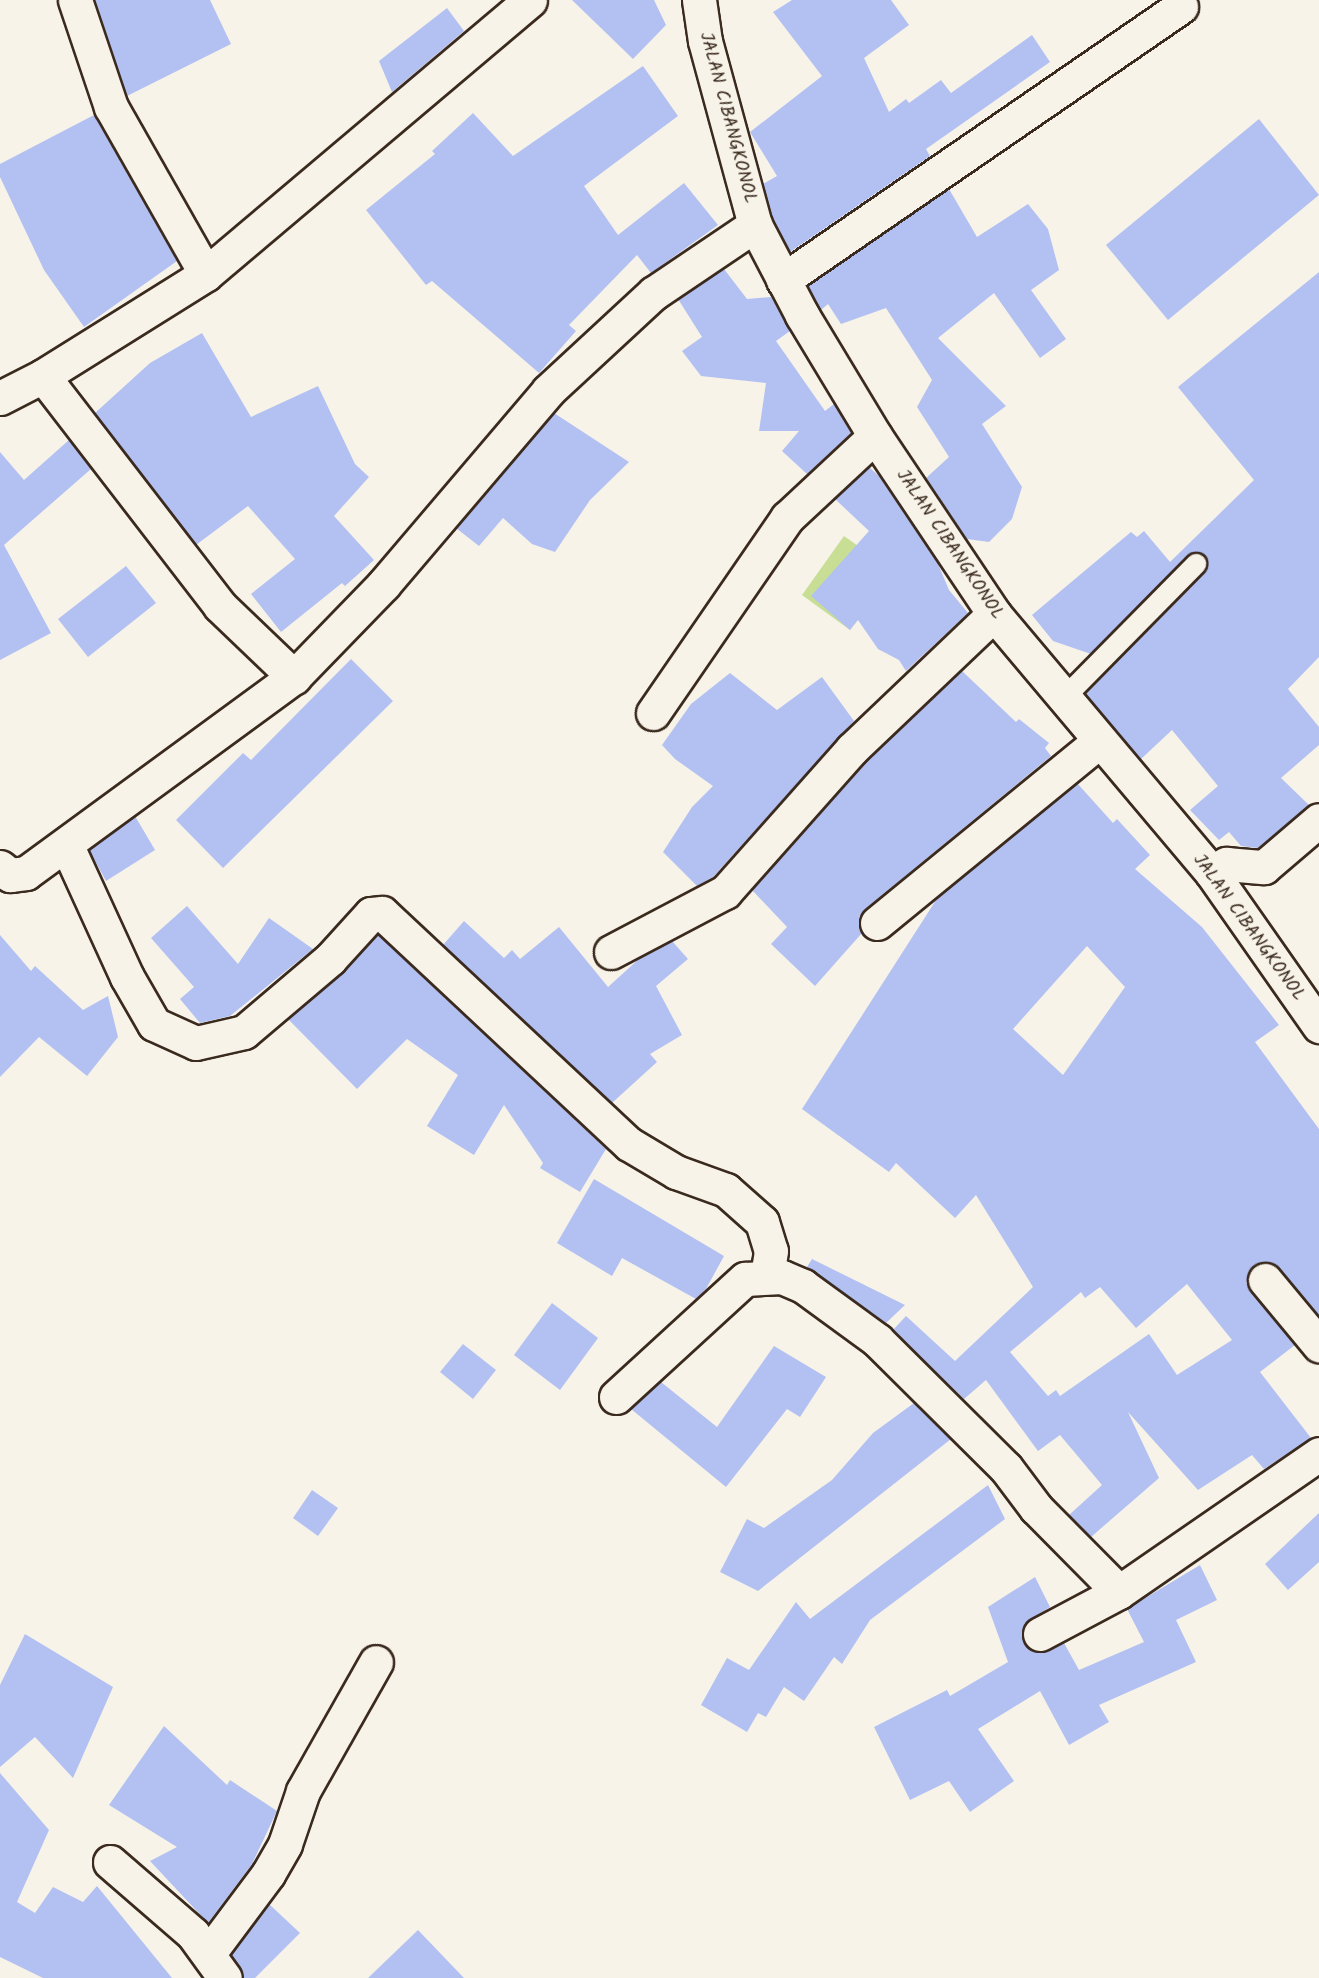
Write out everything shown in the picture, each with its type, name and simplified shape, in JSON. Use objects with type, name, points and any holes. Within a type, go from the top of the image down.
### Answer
[{"type":"street","points":[[75,0],[111,107],[206,274]]},
{"type":"street","points":[[0,398],[43,376],[206,274],[530,0]]},
{"type":"street","name":"JALAN CIBANGKONOL","points":[[699,0],[705,41],[755,225],[783,280],[875,436],[994,614],[1212,873],[1319,1026]]},
{"type":"street","points":[[783,280],[1181,6]]},
{"type":"street","points":[[0,867],[10,875],[26,873],[67,846],[294,677],[384,584],[548,391],[654,293],[755,225]]},
{"type":"street","points":[[43,376],[220,606],[294,677]]},
{"type":"street","points":[[653,713],[787,518],[875,436]]},
{"type":"street","points":[[611,952],[725,892],[852,749],[994,614]]},
{"type":"street","points":[[877,923],[1099,741]]},
{"type":"street","points":[[1212,873],[1226,864],[1264,867],[1319,820]]},
{"type":"street","points":[[67,846],[127,977],[154,1024],[196,1043],[244,1032],[330,959],[371,914],[382,913],[629,1144],[676,1172],[726,1190],[762,1222],[771,1251],[766,1276]]},
{"type":"street","points":[[616,1397],[745,1279],[766,1276],[803,1286],[877,1340],[1006,1468],[1036,1508],[1119,1592]]},
{"type":"street","points":[[1265,1280],[1319,1345]]},
{"type":"street","points":[[1040,1634],[1119,1592],[1319,1454]]},
{"type":"street","points":[[110,1862],[159,1901],[217,1966],[285,1844],[303,1791],[376,1662]]},
{"type":"lane","points":[[1065,697],[1196,564]]},
{"type":"green space","points":[[844,536],[892,570],[850,630],[802,595]]},
{"type":"building","points":[[95,0],[210,0],[231,44],[127,96]]},
{"type":"building","points":[[572,0],[654,0],[666,25],[633,59]]},
{"type":"building","points":[[792,0],[891,0],[909,25],[864,58],[889,112],[906,99],[909,103],[941,80],[951,93],[1032,35],[1050,62],[926,149],[930,156],[790,252],[773,218],[763,184],[777,176],[750,132],[822,76],[773,12]]},
{"type":"building","points":[[447,8],[464,31],[392,92],[379,61]]},
{"type":"building","points":[[643,66],[678,116],[584,186],[618,235],[684,183],[718,225],[651,273],[637,255],[569,325],[576,331],[539,373],[432,281],[426,285],[366,210],[435,154],[432,151],[473,113],[513,156]]},
{"type":"building","points":[[94,115],[177,261],[84,327],[44,270],[0,177],[0,164]]},
{"type":"building","points":[[1259,119],[1319,195],[1168,320],[1106,245]]},
{"type":"building","points":[[949,189],[977,237],[1028,204],[1048,229],[1059,270],[1031,290],[1066,339],[1040,358],[994,293],[938,338],[1006,406],[982,424],[1022,487],[1012,519],[989,542],[967,539],[926,478],[949,457],[917,407],[932,380],[886,308],[841,324],[828,304],[821,310],[808,286]]},
{"type":"building","points":[[724,269],[747,299],[771,297],[790,331],[776,341],[825,411],[834,404],[851,433],[807,474],[782,451],[799,431],[759,431],[766,383],[701,376],[682,351],[702,337],[678,299]]},
{"type":"building","points":[[1319,272],[1319,657],[1288,689],[1319,727],[1319,745],[1281,778],[1309,805],[1258,848],[1241,846],[1229,832],[1219,840],[1190,810],[1218,786],[1172,730],[1141,759],[1085,693],[1205,572],[1208,566],[1205,556],[1198,552],[1187,556],[1091,654],[1053,641],[1032,615],[1131,532],[1137,537],[1144,531],[1170,562],[1254,480],[1178,387]]},
{"type":"building","points":[[202,333],[251,417],[318,386],[355,464],[369,477],[334,516],[374,560],[345,586],[342,583],[281,632],[251,594],[295,559],[248,506],[196,545],[95,413],[150,363]]},
{"type":"building","points":[[554,413],[629,462],[590,500],[555,552],[532,544],[503,518],[479,546],[456,528]]},
{"type":"building","points":[[69,440],[91,469],[4,545],[51,633],[0,660],[0,452],[24,480]]},
{"type":"building","points":[[869,467],[879,476],[938,564],[949,590],[968,613],[906,671],[899,660],[878,649],[858,620],[850,630],[811,596],[869,531],[835,499]]},
{"type":"building","points":[[126,566],[156,603],[88,657],[58,619]]},
{"type":"building","points":[[351,659],[393,701],[223,868],[176,820],[243,753],[251,760]]},
{"type":"building","points":[[962,671],[1016,722],[1019,719],[1049,743],[1045,748],[1051,756],[865,909],[859,917],[862,933],[815,986],[771,944],[787,927],[752,890],[866,762]]},
{"type":"building","points":[[730,673],[777,710],[822,677],[854,721],[713,877],[697,886],[663,852],[692,807],[713,786],[675,759],[662,745],[691,704]]},
{"type":"building","points":[[1077,783],[1113,823],[1117,819],[1150,855],[1135,869],[1202,927],[1279,1025],[1255,1042],[1319,1129],[1319,1316],[1272,1263],[1254,1265],[1246,1283],[1295,1345],[1260,1372],[1311,1438],[1264,1469],[1252,1455],[1198,1490],[1128,1412],[1159,1478],[1091,1537],[1069,1515],[1102,1485],[1060,1435],[1038,1451],[986,1380],[964,1399],[893,1330],[906,1316],[955,1361],[1033,1287],[976,1195],[955,1218],[896,1163],[889,1172],[802,1109],[938,897]],"holes":[[[1087,946],[1125,987],[1063,1075],[1013,1029]],[[1187,1284],[1232,1340],[1177,1375],[1149,1334],[1060,1396],[1056,1390],[1048,1396],[1010,1352],[1081,1292],[1085,1298],[1100,1287],[1136,1328]]]},
{"type":"building","points":[[135,816],[155,850],[106,881],[89,850]]},
{"type":"building","points":[[187,906],[238,964],[269,918],[313,949],[230,1016],[200,1023],[180,999],[194,987],[151,938]]},
{"type":"building","points":[[464,921],[504,958],[512,950],[520,959],[559,927],[608,987],[640,958],[672,941],[688,959],[656,986],[682,1035],[650,1054],[657,1062],[612,1103],[443,945]]},
{"type":"building","points":[[0,935],[31,971],[35,966],[83,1010],[108,996],[118,1037],[87,1076],[39,1037],[0,1077]]},
{"type":"building","points":[[378,935],[606,1149],[580,1192],[540,1168],[543,1163],[504,1105],[474,1155],[427,1126],[458,1075],[407,1039],[357,1089],[288,1019],[342,973]]},
{"type":"building","points":[[594,1179],[724,1256],[706,1289],[696,1299],[622,1258],[612,1276],[557,1243]]},
{"type":"building","points":[[812,1259],[905,1305],[886,1323],[807,1267]]},
{"type":"building","points":[[552,1303],[598,1338],[560,1390],[514,1355]]},
{"type":"building","points":[[463,1344],[496,1370],[473,1399],[440,1372]]},
{"type":"building","points":[[774,1346],[826,1377],[800,1417],[787,1409],[726,1487],[631,1409],[661,1382],[717,1427]]},
{"type":"building","points":[[914,1403],[951,1439],[758,1591],[720,1572],[747,1519],[764,1528],[832,1480],[873,1433]]},
{"type":"building","points":[[988,1485],[1005,1519],[870,1620],[842,1664],[834,1657],[804,1701],[784,1687],[766,1717],[758,1713],[747,1732],[701,1705],[727,1658],[749,1670],[796,1602],[810,1619]]},
{"type":"building","points":[[312,1490],[338,1508],[318,1536],[293,1518]]},
{"type":"building","points":[[1319,1513],[1319,1562],[1288,1590],[1265,1564]]},
{"type":"building","points":[[1200,1565],[1217,1600],[1176,1620],[1196,1662],[1099,1705],[1109,1722],[1069,1745],[1040,1691],[978,1729],[1014,1781],[970,1812],[949,1781],[910,1800],[874,1727],[947,1690],[950,1696],[1008,1662],[988,1607],[1035,1577],[1050,1607],[1024,1624],[1023,1642],[1040,1653],[1064,1643],[1079,1670],[1144,1642],[1127,1609]]},
{"type":"building","points":[[25,1634],[113,1687],[73,1778],[35,1737],[0,1767],[0,1685]]},
{"type":"building","points":[[164,1726],[227,1785],[230,1780],[277,1811],[252,1864],[208,1923],[150,1861],[177,1847],[109,1805]]},
{"type":"building","points":[[0,1773],[49,1830],[17,1902],[35,1913],[53,1887],[83,1902],[97,1886],[172,1978],[43,1978],[0,1957]]},
{"type":"building","points":[[269,1904],[300,1933],[255,1978],[243,1978],[231,1955]]},
{"type":"building","points":[[418,1930],[464,1978],[368,1978]]}]
